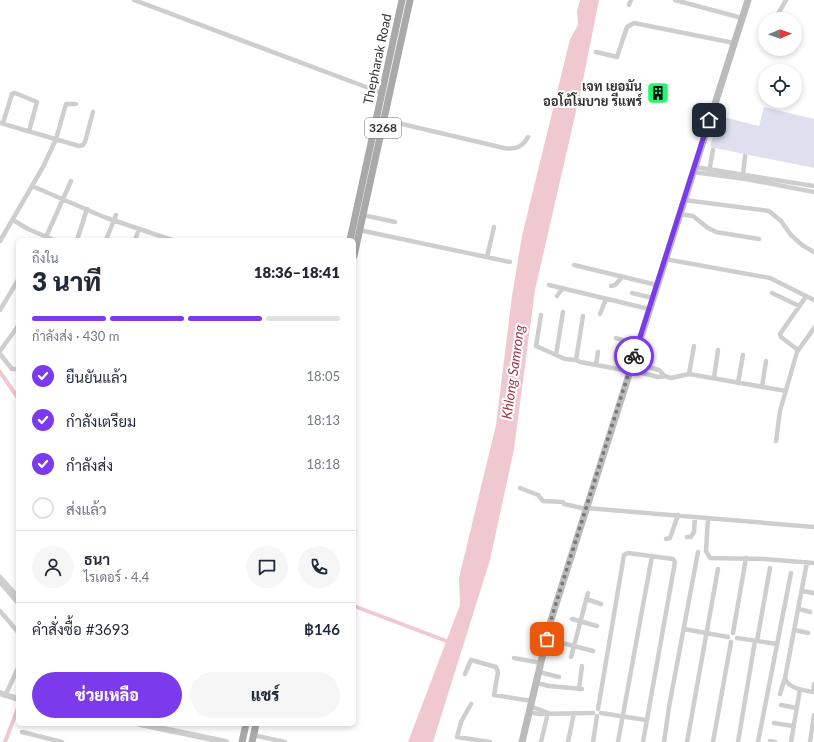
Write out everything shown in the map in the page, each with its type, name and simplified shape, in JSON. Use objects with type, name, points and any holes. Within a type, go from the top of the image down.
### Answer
[{"type":"main road","name":"Thepharak Road","points":[[350,238],[402,0]]},
{"type":"main road","name":"Thepharak Road","points":[[356,246],[385,120],[410,0]]},
{"type":"main road","points":[[522,742],[547,639],[586,508],[748,0]]},
{"type":"main road","points":[[399,12],[408,13]]},
{"type":"main road","points":[[242,742],[246,726]]},
{"type":"main road","points":[[253,739],[256,726]]},
{"type":"street","points":[[134,0],[382,93]]},
{"type":"street","points":[[629,5],[631,0]]},
{"type":"street","points":[[675,0],[742,18]]},
{"type":"street","points":[[779,12],[786,0]]},
{"type":"street","points":[[596,52],[617,57],[627,27],[634,23],[734,43]]},
{"type":"street","points":[[29,131],[38,102],[15,93],[12,94],[2,123],[79,146],[83,145],[92,112]]},
{"type":"street","points":[[0,241],[14,220],[56,139],[66,104],[76,104]]},
{"type":"street","points":[[385,120],[504,148],[513,149],[522,146],[528,137]]},
{"type":"street","points":[[709,172],[712,150]]},
{"type":"street","points":[[743,174],[745,156]]},
{"type":"street","points":[[694,169],[814,192]]},
{"type":"street","points":[[709,172],[743,174],[814,186]]},
{"type":"street","points":[[14,220],[46,238],[71,181]]},
{"type":"street","points":[[32,186],[161,238]]},
{"type":"street","points":[[684,200],[769,211],[781,221],[802,245],[814,252]]},
{"type":"street","points":[[78,238],[87,209]]},
{"type":"street","points":[[679,214],[693,216],[708,228],[716,232],[759,239]]},
{"type":"street","points":[[107,238],[116,215]]},
{"type":"street","points":[[363,215],[395,222]]},
{"type":"street","points":[[487,257],[494,227]]},
{"type":"street","points":[[136,238],[139,229]]},
{"type":"street","points":[[359,230],[510,262]]},
{"type":"street","points":[[665,259],[770,278],[814,300]]},
{"type":"street","points":[[574,265],[656,285]]},
{"type":"street","points":[[611,286],[615,285],[622,277]]},
{"type":"street","points":[[0,310],[16,283]]},
{"type":"street","points":[[549,285],[649,309]]},
{"type":"street","points":[[557,296],[563,288]]},
{"type":"street","points":[[632,293],[652,298]]},
{"type":"street","points":[[772,293],[799,306]]},
{"type":"street","points":[[798,350],[781,337],[780,334],[805,298]]},
{"type":"street","points":[[600,314],[606,299]]},
{"type":"street","points":[[556,355],[563,312]]},
{"type":"street","points":[[541,315],[536,346],[565,359],[630,370],[658,377],[665,376]]},
{"type":"street","points":[[576,360],[583,316]]},
{"type":"street","points":[[16,329],[0,352],[12,369],[16,369]]},
{"type":"street","points":[[776,441],[780,411],[798,350],[813,331]]},
{"type":"street","points":[[616,338],[638,345]]},
{"type":"street","points":[[689,374],[694,346]]},
{"type":"street","points":[[714,378],[718,350]]},
{"type":"street","points":[[596,365],[598,352]]},
{"type":"street","points":[[738,383],[743,355]]},
{"type":"street","points":[[762,387],[766,361]]},
{"type":"street","points":[[632,362],[658,370],[665,376],[671,378],[689,374],[786,391]]},
{"type":"street","points":[[520,488],[538,495],[543,501],[563,502],[564,504],[586,508],[814,527]]},
{"type":"street","points":[[666,539],[670,538],[672,534],[678,515]]},
{"type":"street","points":[[687,537],[691,537],[694,532],[695,516]]},
{"type":"street","points":[[708,518],[707,555],[714,558],[746,558],[814,563]]},
{"type":"street","points":[[664,742],[669,706],[698,552]]},
{"type":"street","points":[[593,742],[624,555],[628,553],[672,559],[675,562],[643,742]]},
{"type":"street","points":[[618,742],[652,556]]},
{"type":"street","points":[[728,637],[733,633],[746,558]]},
{"type":"street","points":[[780,694],[785,678],[803,591],[807,562]]},
{"type":"street","points":[[738,742],[770,568]]},
{"type":"street","points":[[687,742],[689,720],[708,633],[718,569]]},
{"type":"street","points":[[758,742],[791,572]]},
{"type":"street","points":[[0,576],[16,595]]},
{"type":"street","points":[[0,582],[16,601]]},
{"type":"street","points":[[803,591],[813,593]]},
{"type":"street","points":[[571,657],[588,593]]},
{"type":"street","points":[[586,599],[601,604]]},
{"type":"street","points":[[799,610],[810,612]]},
{"type":"street","points":[[0,611],[16,630]]},
{"type":"street","points":[[572,619],[597,626]]},
{"type":"street","points":[[684,629],[728,637],[731,642],[713,742]]},
{"type":"street","points":[[795,630],[808,633]]},
{"type":"street","points":[[733,633],[737,638],[777,644]]},
{"type":"street","points":[[731,642],[734,642],[737,638]]},
{"type":"street","points":[[547,639],[593,650]]},
{"type":"street","points":[[514,658],[541,663]]},
{"type":"street","points":[[465,674],[471,660],[496,667],[498,672],[494,695],[548,713],[597,713],[646,720]]},
{"type":"street","points":[[537,683],[549,686],[580,689],[582,666]]},
{"type":"street","points":[[16,671],[2,694],[16,698]]},
{"type":"street","points":[[539,672],[559,677]]},
{"type":"street","points":[[785,678],[788,684],[813,692],[814,684]]},
{"type":"street","points":[[791,742],[800,689]]},
{"type":"street","points":[[471,704],[461,722],[457,737],[490,742]]},
{"type":"street","points":[[781,705],[797,708]]},
{"type":"street","points":[[541,742],[548,713]]},
{"type":"street","points":[[568,742],[574,713]]},
{"type":"street","points":[[810,742],[814,715]]},
{"type":"street","points":[[774,723],[793,726]]},
{"type":"street","points":[[150,726],[226,742]]},
{"type":"street","points":[[22,732],[62,742]]},
{"type":"street","points":[[253,739],[285,742]]},
{"type":"shaded area","points":[[764,108],[814,119],[814,168],[710,147],[719,116],[759,126]]},
{"type":"water","name":"Khlong Samrong","points":[[580,0],[599,0],[582,85],[535,290],[514,449],[490,560],[433,742],[408,742],[460,605],[459,578],[496,425],[512,296],[522,236],[570,39],[578,25],[577,11]]},
{"type":"waterway","points":[[0,372],[16,395]]},
{"type":"waterway","points":[[356,607],[449,642]]},
{"type":"waterway","points":[[5,742],[16,713]]},
{"type":"way so far","points":[[547,639],[552,616],[634,356]]},
{"type":"place","name":"เจท เยอมัน ออโต้โมบาย รีแพร์","points":[[658,93]]},
{"type":"route","points":[[634,356],[709,120]]}]
